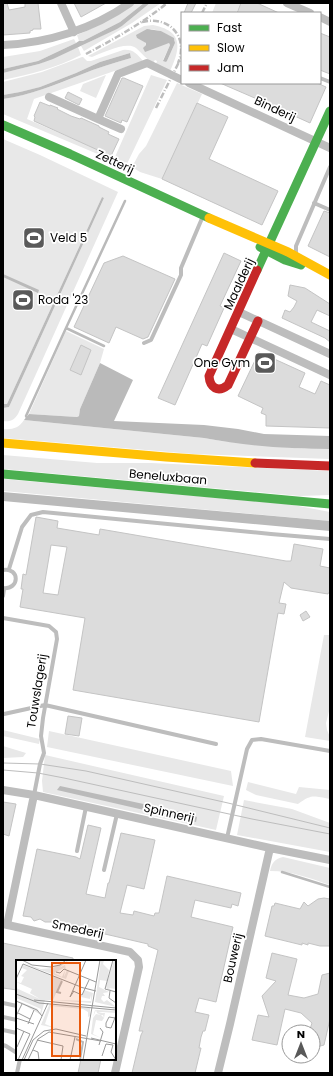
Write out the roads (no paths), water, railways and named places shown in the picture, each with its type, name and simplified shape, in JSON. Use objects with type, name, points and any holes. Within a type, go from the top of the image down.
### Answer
[{"type":"street","points":[[61,3],[74,32]]},
{"type":"street","points":[[3,45],[36,42],[74,32],[94,24],[130,3]]},
{"type":"street","points":[[287,3],[308,12]]},
{"type":"street","points":[[321,18],[330,22]]},
{"type":"street","points":[[98,119],[118,74],[147,63],[181,80]]},
{"type":"street","name":"Binderij","points":[[191,84],[330,148]]},
{"type":"street","points":[[49,97],[121,129]]},
{"type":"street","name":"Maalderij","points":[[258,321],[228,384],[226,387],[220,389],[214,388],[209,382],[209,376],[330,111]]},
{"type":"street","name":"Zetterij","points":[[3,125],[70,154],[269,247],[288,252],[330,275]]},
{"type":"street","name":"Zetterij","points":[[269,247],[285,260],[330,275]]},
{"type":"street","points":[[239,312],[330,354]]},
{"type":"street","points":[[231,329],[330,375]]},
{"type":"street","name":"Beneluxbaan","points":[[3,443],[202,460],[330,466]]},
{"type":"street","name":"Beneluxbaan","points":[[3,474],[330,504]]},
{"type":"street","name":"Spinnerij","points":[[3,790],[34,795],[330,860]]},
{"type":"street","name":"Touwslagerij","points":[[5,925],[34,795]]},
{"type":"street","name":"Bouwerij","points":[[218,1073],[270,848]]},
{"type":"street","name":"Smederij","points":[[5,925],[130,952],[138,960],[139,967],[115,1073]]},
{"type":"lane","points":[[296,257],[296,246],[330,167]]},
{"type":"lane","points":[[314,203],[330,210]]},
{"type":"lane","points":[[144,343],[151,340],[181,275],[181,268],[203,216]]},
{"type":"lane","points":[[9,570],[22,527],[31,515],[43,512],[330,539]]},
{"type":"lane","points":[[3,570],[12,571],[15,575],[15,582],[11,587],[4,588],[3,596]]},
{"type":"lane","name":"Touwslagerij","points":[[3,618],[49,626],[56,632],[57,639],[43,718],[42,736],[44,753],[40,764],[34,795]]},
{"type":"lane","points":[[4,714],[45,705],[216,744]]},
{"type":"lane","points":[[227,838],[247,749],[252,740],[261,739],[330,751]]},
{"type":"lane","points":[[77,851],[86,807]]},
{"type":"lane","points":[[104,870],[117,814]]},
{"type":"lane","points":[[3,1003],[16,1006]]},
{"type":"lane","points":[[3,1017],[16,1020]]},
{"type":"lane","points":[[3,1030],[16,1033]]},
{"type":"lane","points":[[3,1045],[16,1052]]},
{"type":"lane","points":[[17,1073],[20,1060]]},
{"type":"waterway","points":[[104,346],[66,328],[125,201]]},
{"type":"waterway","points":[[27,418],[26,416],[66,328]]},
{"type":"waterway","points":[[282,872],[330,887]]},
{"type":"tram line","points":[[3,763],[40,764],[86,771],[330,828]]},
{"type":"tram line","points":[[3,770],[38,773],[64,778],[252,819],[330,834]]},
{"type":"railway","points":[[86,54],[118,37],[167,3]]},
{"type":"railway","points":[[202,12],[207,3]]},
{"type":"railway","points":[[142,22],[161,22],[174,30],[179,37],[181,45],[181,53],[178,63]]},
{"type":"railway","points":[[156,108],[181,58]]},
{"type":"place","name":"Veld 5","points":[[34,238]]},
{"type":"place","name":"Roda '23","points":[[23,300]]},
{"type":"place","name":"One Gym","points":[[265,363]]}]
